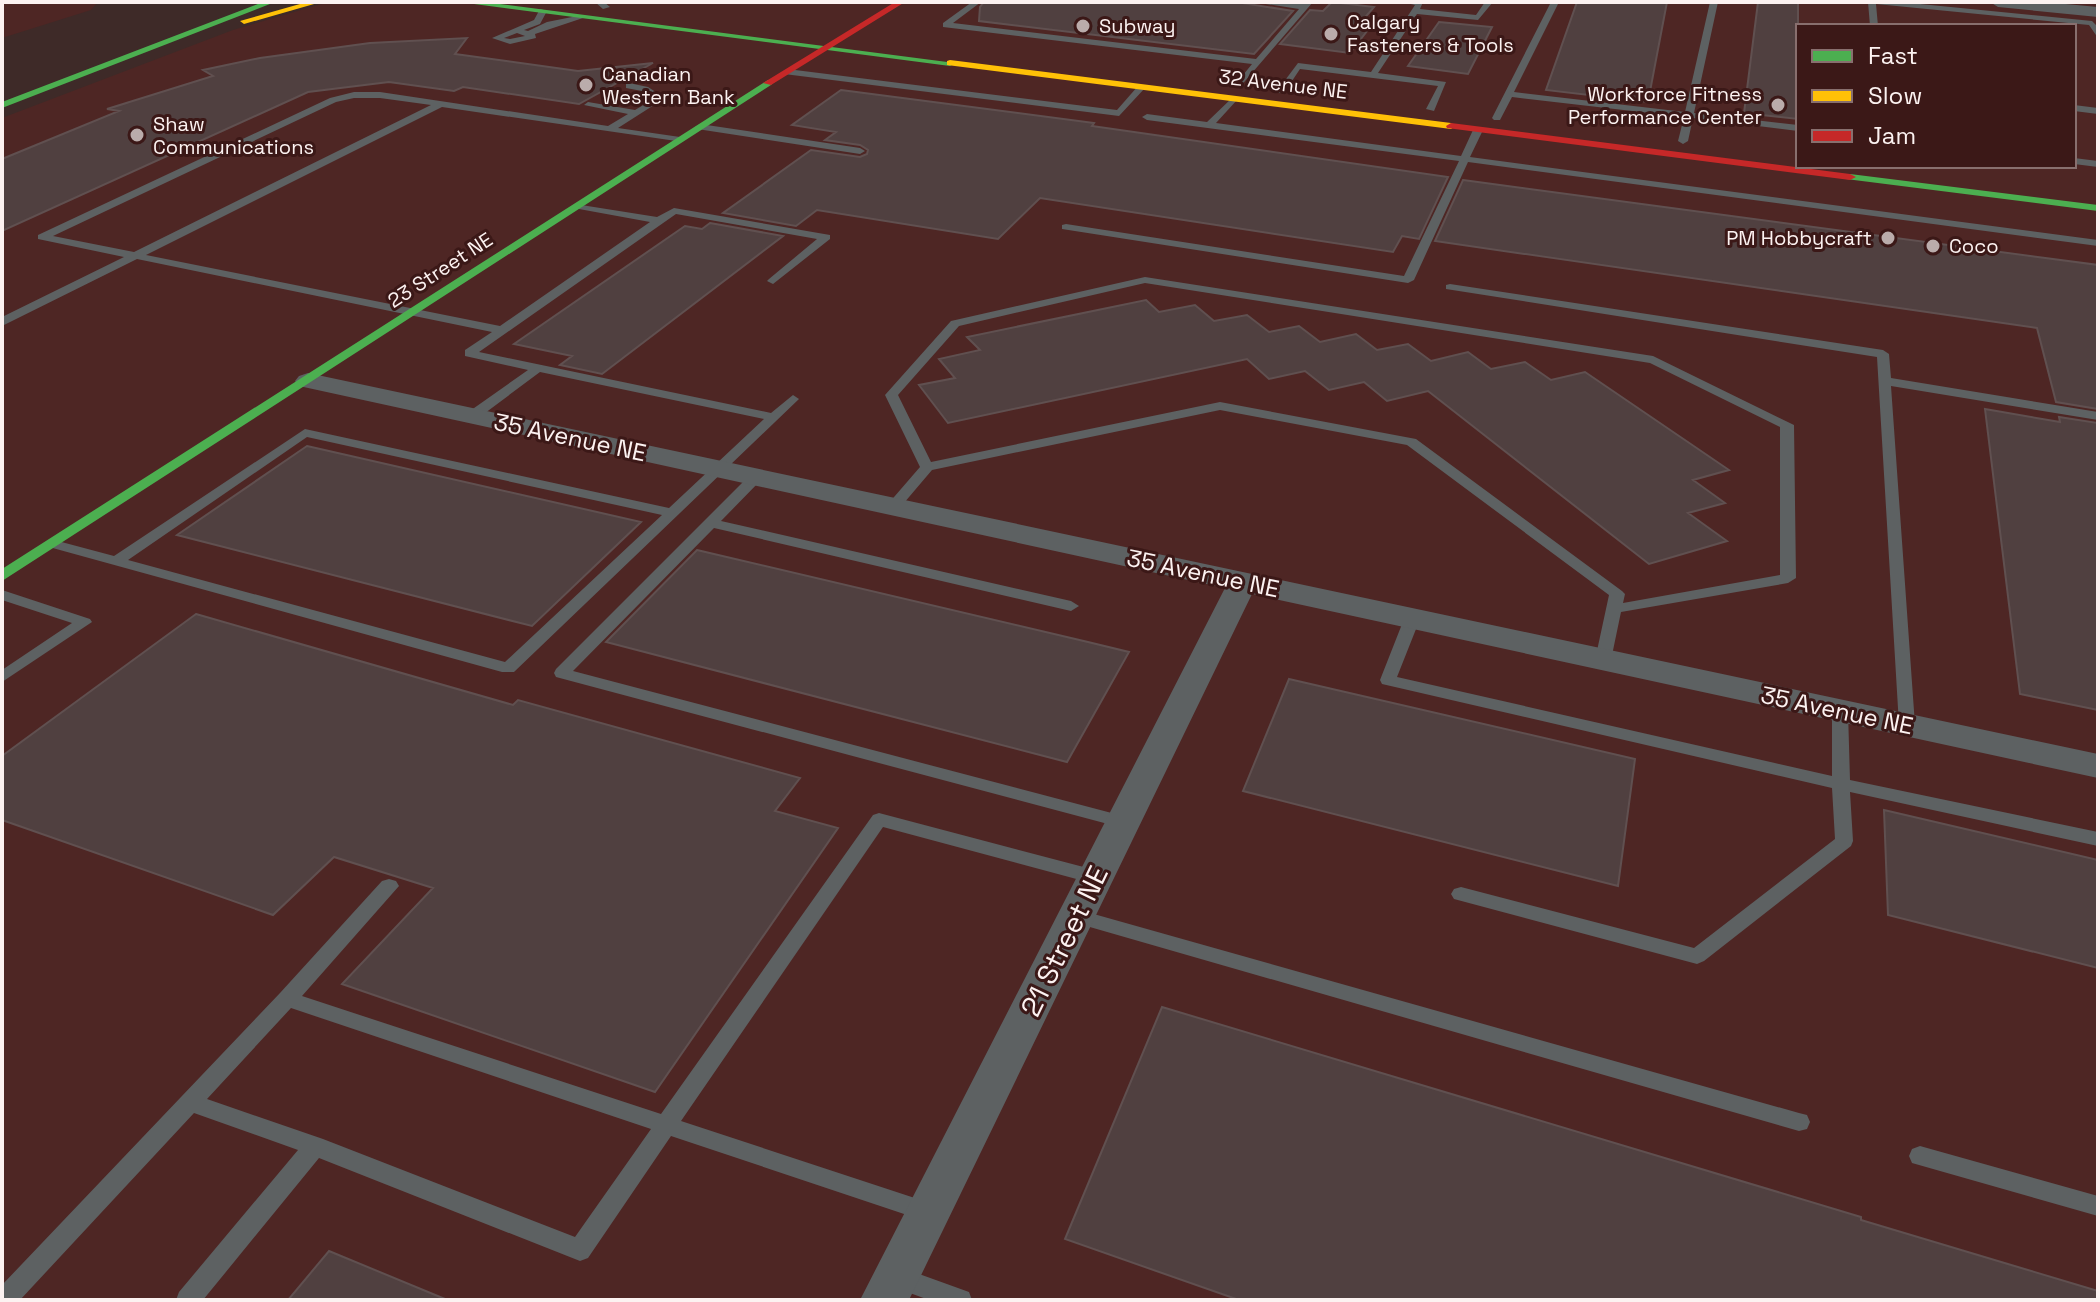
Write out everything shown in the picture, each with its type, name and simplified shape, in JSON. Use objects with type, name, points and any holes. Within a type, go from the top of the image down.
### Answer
[{"type":"main road","points":[[2,105],[271,2]]},
{"type":"main road","points":[[79,76],[241,21],[317,2]]},
{"type":"main road","name":"32 Avenue NE","points":[[463,2],[1141,88],[1281,91],[1796,155]]},
{"type":"main road","name":"32 Avenue NE","points":[[566,2],[602,4],[958,51],[1478,130],[2098,208]]},
{"type":"main road","name":"23 Street NE","points":[[2,576],[417,312],[700,127],[901,2]]},
{"type":"main road","points":[[876,18],[891,31]]},
{"type":"main road","points":[[621,21],[759,51],[778,63],[779,77]]},
{"type":"main road","points":[[919,40],[958,51]]},
{"type":"main road","points":[[1903,168],[2098,192]]},
{"type":"street","points":[[1998,2],[2098,12]]},
{"type":"street","name":"35 Avenue NE","points":[[308,381],[2098,766]]},
{"type":"street","name":"21 Street NE","points":[[890,1288],[1243,582]]},
{"type":"lane","points":[[977,2],[946,25],[1256,62]]},
{"type":"lane","points":[[1257,2],[1307,4]]},
{"type":"lane","points":[[1373,75],[1420,3],[1406,2]]},
{"type":"lane","points":[[1414,11],[1478,18],[1489,2]]},
{"type":"lane","points":[[1497,118],[1555,2]]},
{"type":"lane","points":[[1683,141],[1714,2]]},
{"type":"lane","points":[[1874,24],[1874,2],[2092,23],[2098,36]]},
{"type":"lane","points":[[1209,125],[1256,62],[1307,4]]},
{"type":"lane","points":[[520,31],[542,19],[543,11]]},
{"type":"lane","points":[[531,33],[533,36],[522,41],[504,42],[496,38],[506,32],[531,33],[550,24],[584,17]]},
{"type":"lane","points":[[1281,91],[1298,66],[1443,84],[1431,109]]},
{"type":"lane","points":[[779,77],[1119,113],[1141,88]]},
{"type":"lane","points":[[608,130],[661,98],[649,90],[629,86]]},
{"type":"lane","points":[[1510,94],[1796,128]]},
{"type":"lane","points":[[502,330],[42,237],[343,97],[380,95],[680,140]]},
{"type":"lane","points":[[2,322],[441,104]]},
{"type":"lane","points":[[588,105],[637,113]]},
{"type":"lane","points":[[2076,108],[2098,111]]},
{"type":"lane","points":[[1147,117],[2098,243]]},
{"type":"lane","points":[[700,127],[860,151]]},
{"type":"lane","points":[[1066,227],[1408,280],[1478,130]]},
{"type":"lane","points":[[2076,161],[2098,164]]},
{"type":"lane","points":[[579,206],[659,220]]},
{"type":"lane","points":[[773,281],[826,237],[674,211],[469,353],[774,417]]},
{"type":"lane","points":[[927,467],[891,395],[955,323],[1145,280],[1653,360],[1787,425],[1788,578],[1614,609]]},
{"type":"lane","points":[[1450,287],[1883,354],[1907,725]]},
{"type":"lane","points":[[472,416],[538,368]]},
{"type":"lane","points":[[1884,381],[2098,416]]},
{"type":"lane","points":[[52,544],[508,668],[793,399]]},
{"type":"lane","points":[[893,507],[927,467],[1220,406],[1411,442],[1617,594],[1603,660]]},
{"type":"lane","points":[[116,561],[305,433],[672,513]]},
{"type":"lane","points":[[756,477],[562,673],[1123,822]]},
{"type":"lane","points":[[711,523],[1071,606]]},
{"type":"lane","points":[[2,595],[84,622],[2,677]]},
{"type":"lane","points":[[1412,619],[1388,680],[1841,784],[2098,839]]},
{"type":"lane","points":[[1461,894],[1697,956],[1844,841],[1840,711]]},
{"type":"lane","points":[[192,1103],[315,1146],[580,1250],[879,819],[1095,877]]},
{"type":"lane","points":[[4,1300],[192,1103],[389,886]]},
{"type":"lane","points":[[1076,916],[1799,1122]]},
{"type":"lane","points":[[287,999],[928,1212]]},
{"type":"lane","points":[[188,1300],[315,1146]]},
{"type":"lane","points":[[1920,1156],[2098,1206]]},
{"type":"lane","points":[[890,1288],[960,1300]]},
{"type":"shaded area","points":[[2,2],[98,2],[91,10],[2,38]]},
{"type":"shaded area","points":[[328,2],[2098,2],[2098,1300],[2,1300],[2,118],[233,30]]},
{"type":"building","points":[[984,2],[1236,2],[1293,11],[1254,54],[979,21],[980,7]]},
{"type":"building","name":"Calgary Fasteners & Tools","points":[[1332,2],[1374,7],[1362,21],[1374,22],[1350,53],[1280,44],[1310,10],[1323,11]]},
{"type":"building","points":[[1577,2],[1667,2],[1648,102],[1546,90]]},
{"type":"building","points":[[1758,2],[1798,2],[1796,119],[1744,113]]},
{"type":"building","points":[[1439,22],[1492,27],[1468,74],[1408,66]]},
{"type":"building","name":"Shaw Communications","points":[[467,38],[455,54],[578,71],[653,63],[579,104],[463,87],[454,91],[389,82],[308,92],[2,231],[2,159],[119,111],[107,109],[213,76],[203,70],[260,58],[370,43]]},
{"type":"building","points":[[841,90],[1094,123],[1092,126],[1448,177],[1419,239],[1402,236],[1393,252],[1040,198],[998,239],[817,210],[796,226],[723,213],[811,150],[860,157],[867,154],[868,150],[860,145],[825,140],[836,132],[792,125]]},
{"type":"building","points":[[1463,180],[2098,265],[2098,409],[2056,402],[2037,328],[1435,241]]},
{"type":"building","points":[[710,223],[783,236],[602,374],[560,365],[572,356],[514,344],[685,226],[702,229]]},
{"type":"building","points":[[1146,300],[1159,312],[1195,305],[1214,321],[1247,315],[1269,332],[1299,326],[1320,342],[1356,334],[1377,350],[1408,344],[1431,361],[1468,352],[1491,369],[1525,362],[1551,380],[1585,372],[1729,470],[1693,480],[1725,503],[1688,513],[1727,541],[1649,564],[1428,391],[1387,401],[1364,382],[1329,390],[1305,371],[1269,379],[1247,359],[948,423],[919,385],[955,378],[939,359],[980,350],[967,337]]},
{"type":"building","points":[[1985,409],[2060,422],[2059,417],[2098,423],[2098,710],[2020,694]]},
{"type":"building","points":[[307,446],[641,522],[532,626],[177,535]]},
{"type":"building","points":[[697,550],[1129,652],[1067,762],[606,642]]},
{"type":"building","points":[[196,614],[513,705],[518,700],[800,778],[775,811],[838,828],[655,1092],[342,984],[433,888],[334,857],[273,915],[2,820],[2,756]]},
{"type":"building","points":[[1289,679],[1635,759],[1618,886],[1243,791]]},
{"type":"building","points":[[1884,810],[2098,860],[2098,968],[1888,915]]},
{"type":"building","points":[[1162,1007],[2098,1291],[2098,1300],[1239,1300],[1065,1239]]},
{"type":"building","points":[[329,1251],[445,1299],[445,1300],[288,1300]]},
{"type":"traffic: fast","points":[[2,105],[271,2]]},
{"type":"traffic: fast","points":[[463,2],[950,63]]},
{"type":"traffic: fast","points":[[2,576],[768,83]]},
{"type":"traffic: fast","points":[[1850,177],[2098,208]]},
{"type":"traffic: slow","points":[[244,21],[317,2]]},
{"type":"traffic: slow","points":[[950,63],[1451,126]]},
{"type":"traffic: jam","points":[[768,83],[901,2]]},
{"type":"traffic: jam","points":[[1451,126],[1850,177]]},
{"type":"place","name":"Subway","points":[[1083,26]]},
{"type":"place","name":"Calgary Fasteners & Tools","points":[[1331,34]]},
{"type":"place","name":"Canadian Western Bank","points":[[586,85]]},
{"type":"place","name":"Workforce Fitness Performance Center","points":[[1778,105]]},
{"type":"place","name":"Shaw Communications","points":[[137,135]]},
{"type":"place","name":"PM Hobbycraft","points":[[1888,238]]},
{"type":"place","name":"Coco","points":[[1933,246]]}]
